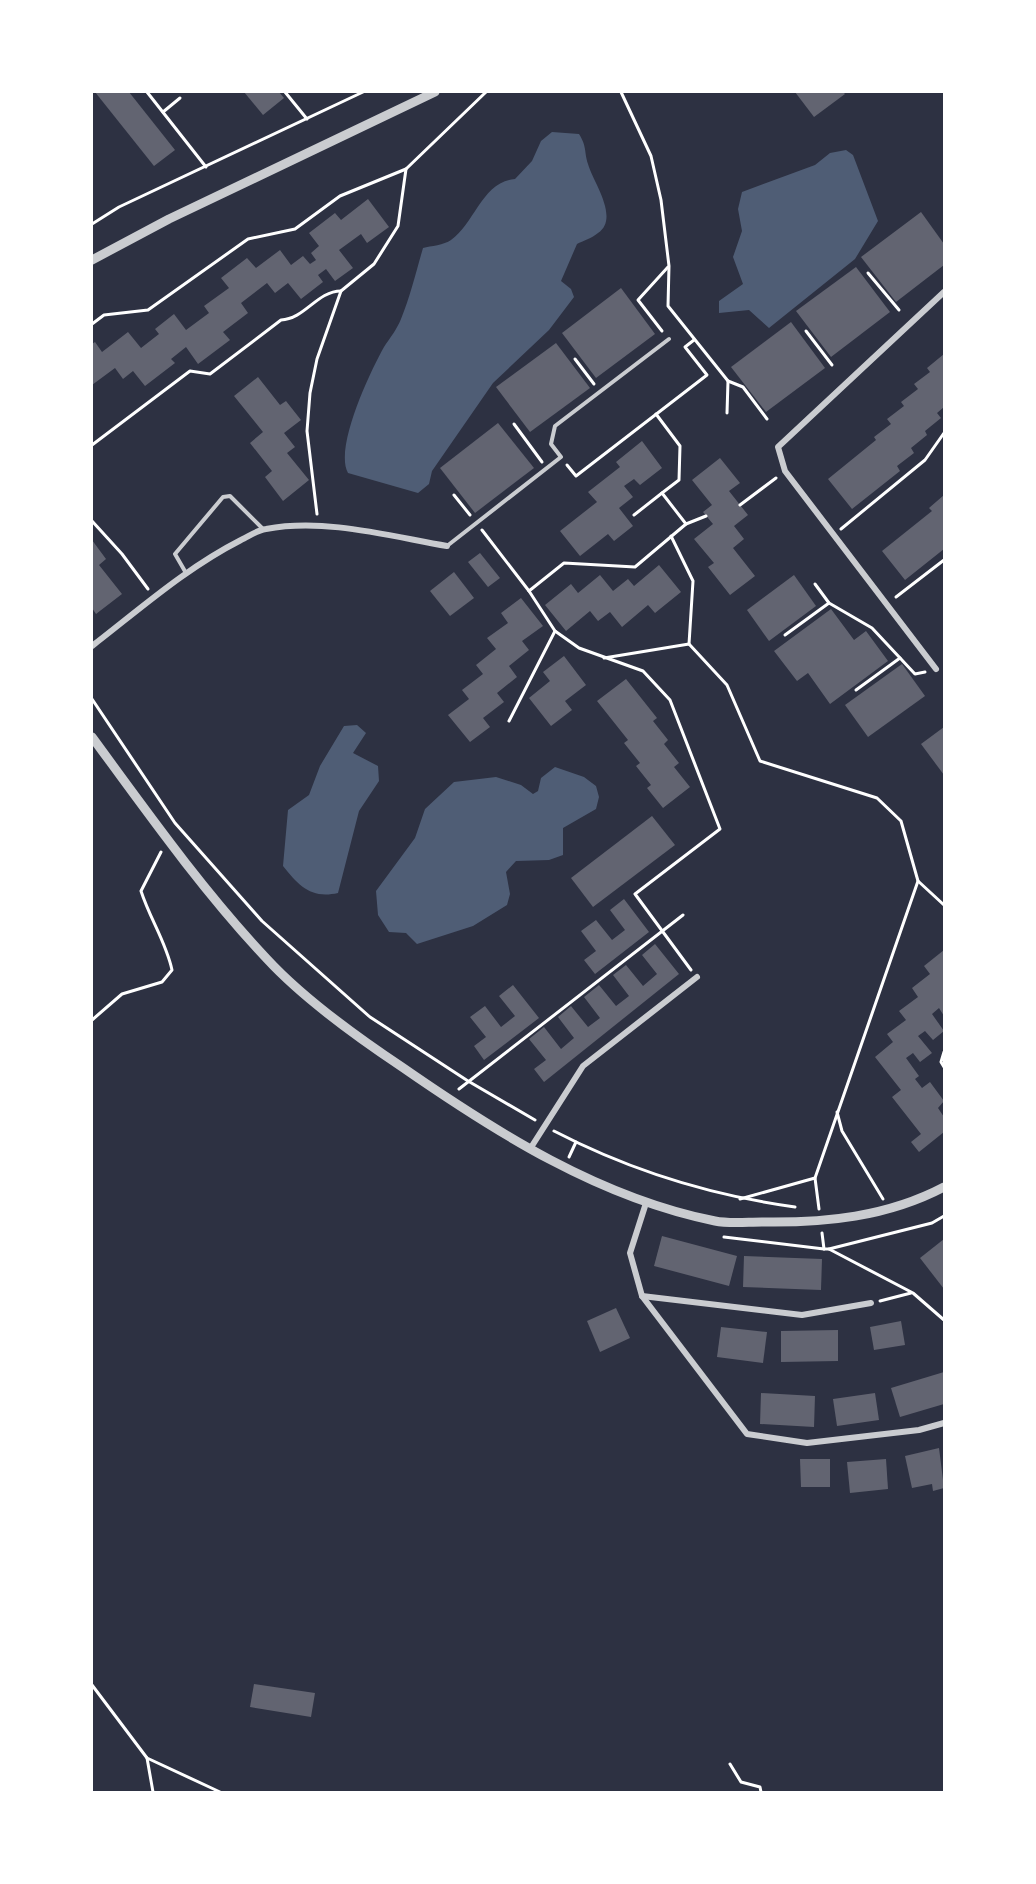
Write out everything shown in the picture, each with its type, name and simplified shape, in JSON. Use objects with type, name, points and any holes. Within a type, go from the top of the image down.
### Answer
[{"type":"street","points":[[92,260],[169,219],[435,92]]},
{"type":"street","points":[[936,669],[785,471],[778,447],[945,292]]},
{"type":"street","points":[[92,646],[187,573],[222,550],[263,529],[346,528],[447,546]]},
{"type":"street","points":[[92,737],[170,842],[268,960],[353,1034],[447,1099],[530,1149],[646,1203],[717,1222],[835,1221],[893,1208],[945,1186]]},
{"type":"street","points":[[530,1149],[583,1066],[697,977]]},
{"type":"street","points":[[646,1203],[630,1253],[642,1296],[747,1434],[807,1443],[920,1430],[945,1423]]},
{"type":"street","points":[[642,1296],[802,1315],[871,1303]]},
{"type":"lane","points":[[447,546],[561,457],[551,444],[555,426],[669,339]]},
{"type":"lane","points":[[187,573],[175,554],[224,497],[230,496],[236,499],[263,529]]},
{"type":"path","points":[[147,92],[206,167]]},
{"type":"path","points":[[285,92],[307,118]]},
{"type":"path","points":[[92,224],[119,207],[363,92]]},
{"type":"path","points":[[92,324],[104,315],[148,310],[248,239],[295,229],[340,196],[406,169],[486,92]]},
{"type":"path","points":[[621,92],[651,156],[662,200],[669,266],[668,306],[728,381],[743,387],[767,419]]},
{"type":"path","points":[[163,112],[180,98]]},
{"type":"path","points":[[318,528],[307,431],[310,393],[317,359],[341,291],[374,264],[398,226],[406,169]]},
{"type":"path","points":[[669,266],[639,300],[669,339]]},
{"type":"path","points":[[868,273],[899,310]]},
{"type":"path","points":[[92,445],[190,370],[210,374],[281,320],[293,320],[331,291],[341,291]]},
{"type":"path","points":[[806,331],[832,364]]},
{"type":"path","points":[[561,457],[576,476],[707,375],[685,347],[694,340]]},
{"type":"path","points":[[575,359],[601,392]]},
{"type":"path","points":[[727,413],[728,381]]},
{"type":"path","points":[[634,514],[679,480],[680,446],[656,414]]},
{"type":"path","points":[[514,424],[546,468]]},
{"type":"path","points":[[834,535],[925,460],[945,433]]},
{"type":"path","points":[[740,505],[785,471]]},
{"type":"path","points":[[662,493],[686,524]]},
{"type":"path","points":[[454,495],[529,591],[555,631],[579,648],[643,671],[670,700],[720,829],[635,894],[697,977]]},
{"type":"path","points":[[529,591],[564,563],[635,567],[686,524],[706,516]]},
{"type":"path","points":[[92,521],[122,554],[155,598]]},
{"type":"path","points":[[671,536],[693,581],[689,644],[727,686],[760,761],[877,798],[901,821],[918,881],[945,905]]},
{"type":"path","points":[[886,604],[945,560]]},
{"type":"path","points":[[815,584],[830,603],[872,628],[915,674],[936,669]]},
{"type":"path","points":[[786,635],[830,603]]},
{"type":"path","points":[[509,721],[555,631]]},
{"type":"path","points":[[604,658],[689,644]]},
{"type":"path","points":[[856,690],[900,658]]},
{"type":"path","points":[[92,699],[175,823],[262,921],[370,1017],[468,1081],[576,1142],[661,1177],[739,1200],[805,1209]]},
{"type":"path","points":[[92,1020],[122,994],[162,981],[172,970],[167,948],[150,917],[141,891],[162,850]]},
{"type":"path","points":[[739,1200],[746,1195],[815,1178],[918,881]]},
{"type":"path","points":[[447,1099],[683,915]]},
{"type":"path","points":[[945,1052],[941,1062],[945,1067]]},
{"type":"path","points":[[837,1110],[842,1131],[883,1199]]},
{"type":"path","points":[[932,1223],[945,1216]]},
{"type":"path","points":[[829,1249],[913,1293],[945,1320]]},
{"type":"path","points":[[871,1303],[913,1293]]},
{"type":"path","points":[[92,1685],[147,1758],[153,1792]]},
{"type":"path","points":[[147,1758],[220,1792]]},
{"type":"path","points":[[730,1764],[741,1782],[760,1787],[761,1792]]},
{"type":"water","points":[[552,132],[579,134],[582,138],[588,164],[606,209],[604,226],[596,235],[577,244],[561,281],[571,289],[574,297],[549,330],[493,383],[432,471],[429,484],[418,493],[348,473],[345,461],[346,446],[356,410],[378,359],[401,319],[423,248],[448,242],[459,233],[494,187],[515,179],[532,161],[541,141]]},
{"type":"water","points":[[846,150],[853,155],[878,221],[855,259],[769,328],[749,310],[719,313],[719,301],[743,284],[733,257],[742,231],[738,209],[742,192],[815,165],[830,153]]},
{"type":"water","points":[[357,725],[366,733],[353,753],[378,766],[379,781],[359,811],[338,893],[320,894],[300,885],[283,866],[288,810],[309,795],[320,766],[344,726]]},
{"type":"water","points":[[555,767],[584,777],[596,786],[599,797],[596,809],[563,828],[563,855],[549,860],[516,861],[506,872],[510,894],[507,905],[473,926],[417,944],[406,933],[389,932],[378,915],[376,891],[415,838],[425,809],[454,782],[496,777],[521,785],[533,794],[538,791],[541,778]]},
{"type":"building","points":[[95,92],[129,92],[175,150],[154,166]]},
{"type":"building","points":[[244,92],[279,92],[284,98],[263,115]]},
{"type":"building","points":[[795,92],[843,92],[845,94],[814,117]]},
{"type":"building","points":[[368,199],[389,227],[367,243],[361,234],[339,250],[353,268],[335,281],[326,269],[318,275],[323,282],[301,299],[288,283],[275,293],[267,283],[241,303],[248,313],[223,332],[230,340],[198,364],[186,347],[171,359],[175,363],[145,386],[133,371],[123,379],[115,368],[92,385],[92,344],[95,342],[102,352],[128,332],[141,348],[159,334],[155,329],[174,314],[186,330],[209,313],[204,306],[229,288],[221,278],[247,258],[256,268],[280,250],[291,265],[303,256],[310,264],[316,260],[311,253],[319,246],[309,233],[335,213],[341,220]]},
{"type":"building","points":[[921,212],[944,244],[944,265],[896,302],[861,257]]},
{"type":"building","points":[[856,267],[890,312],[831,357],[796,311]]},
{"type":"building","points":[[621,288],[655,334],[596,378],[562,333]]},
{"type":"building","points":[[791,322],[825,368],[766,412],[731,367]]},
{"type":"building","points":[[556,343],[590,388],[530,432],[496,387]]},
{"type":"building","points":[[944,354],[944,407],[937,413],[941,418],[925,431],[927,435],[911,448],[914,453],[897,466],[900,471],[852,509],[828,479],[876,440],[874,437],[891,424],[887,419],[904,406],[901,402],[918,389],[914,384],[930,372],[927,368]]},
{"type":"building","points":[[258,377],[280,405],[286,401],[301,420],[284,433],[295,447],[287,453],[309,480],[283,501],[265,477],[272,471],[250,443],[263,432],[234,396]]},
{"type":"building","points":[[498,423],[534,468],[475,513],[440,468]]},
{"type":"building","points":[[642,441],[662,468],[640,485],[634,479],[624,486],[633,497],[619,508],[633,526],[614,541],[608,534],[580,556],[560,531],[597,502],[588,492],[620,467],[616,462]]},
{"type":"building","points":[[720,458],[740,483],[729,491],[748,515],[734,526],[744,539],[733,548],[755,576],[730,595],[708,567],[714,563],[694,539],[713,524],[703,512],[712,505],[692,480]]},
{"type":"building","points":[[944,495],[944,549],[905,580],[882,551],[932,511],[929,508]]},
{"type":"building","points":[[92,540],[106,559],[99,565],[122,594],[96,614],[92,608]]},
{"type":"building","points":[[480,553],[500,578],[488,587],[468,562]]},
{"type":"building","points":[[659,565],[681,592],[655,613],[648,605],[622,627],[610,612],[598,621],[590,611],[566,631],[545,605],[571,584],[578,593],[600,575],[613,591],[628,579],[634,586]]},
{"type":"building","points":[[454,572],[474,598],[450,616],[430,591]]},
{"type":"building","points":[[794,575],[816,606],[769,641],[747,610]]},
{"type":"building","points":[[521,598],[543,626],[522,641],[529,650],[509,666],[517,677],[497,693],[504,702],[483,718],[490,727],[470,742],[448,715],[469,699],[462,690],[483,674],[476,665],[496,649],[487,638],[508,623],[501,613]]},
{"type":"building","points":[[831,609],[854,640],[866,631],[888,661],[830,704],[808,673],[797,681],[774,651]]},
{"type":"building","points":[[564,656],[586,685],[565,701],[572,710],[551,726],[529,698],[550,681],[543,672]]},
{"type":"building","points":[[902,664],[925,696],[868,737],[845,705]]},
{"type":"building","points":[[626,679],[657,718],[653,721],[668,740],[664,744],[679,763],[674,767],[690,787],[663,808],[647,788],[651,785],[636,766],[640,763],[624,743],[628,740],[597,701]]},
{"type":"building","points":[[944,727],[944,775],[921,744]]},
{"type":"building","points":[[652,816],[675,845],[593,907],[571,878]]},
{"type":"building","points":[[624,899],[649,932],[595,974],[584,960],[596,951],[581,931],[596,920],[612,940],[625,930],[610,910]]},
{"type":"building","points":[[655,944],[679,974],[544,1082],[534,1069],[546,1060],[529,1039],[544,1027],[561,1049],[574,1038],[558,1017],[571,1006],[588,1027],[600,1018],[584,997],[599,985],[616,1006],[629,996],[613,975],[626,965],[643,986],[657,974],[642,955]]},
{"type":"building","points":[[944,950],[944,1016],[939,1008],[932,1014],[944,1031],[933,1040],[925,1031],[918,1036],[932,1053],[920,1062],[913,1053],[906,1058],[919,1076],[915,1079],[922,1088],[930,1082],[944,1101],[938,1108],[944,1117],[944,1132],[919,1152],[911,1142],[921,1134],[892,1097],[901,1090],[875,1057],[893,1042],[887,1034],[906,1020],[899,1011],[918,997],[912,988],[930,974],[924,966]]},
{"type":"building","points":[[513,985],[539,1018],[484,1060],[474,1046],[486,1037],[470,1017],[485,1006],[501,1027],[515,1016],[499,996]]},
{"type":"building","points":[[662,1236],[737,1256],[729,1286],[654,1266]]},
{"type":"building","points":[[944,1239],[944,1289],[920,1258]]},
{"type":"building","points":[[744,1256],[822,1259],[821,1290],[743,1287]]},
{"type":"building","points":[[616,1308],[630,1338],[600,1352],[587,1321]]},
{"type":"building","points":[[901,1321],[905,1345],[874,1350],[870,1327]]},
{"type":"building","points":[[721,1327],[767,1332],[763,1363],[717,1357]]},
{"type":"building","points":[[838,1330],[838,1361],[781,1362],[781,1331]]},
{"type":"building","points":[[944,1372],[944,1404],[900,1417],[891,1388]]},
{"type":"building","points":[[761,1393],[815,1396],[814,1427],[760,1424]]},
{"type":"building","points":[[875,1393],[879,1420],[837,1426],[833,1399]]},
{"type":"building","points":[[939,1448],[944,1488],[933,1491],[932,1484],[912,1488],[905,1456]]},
{"type":"building","points":[[800,1459],[830,1459],[830,1487],[801,1487]]},
{"type":"building","points":[[886,1459],[888,1489],[850,1493],[847,1462]]},
{"type":"building","points":[[254,1684],[315,1693],[311,1717],[250,1707]]}]
